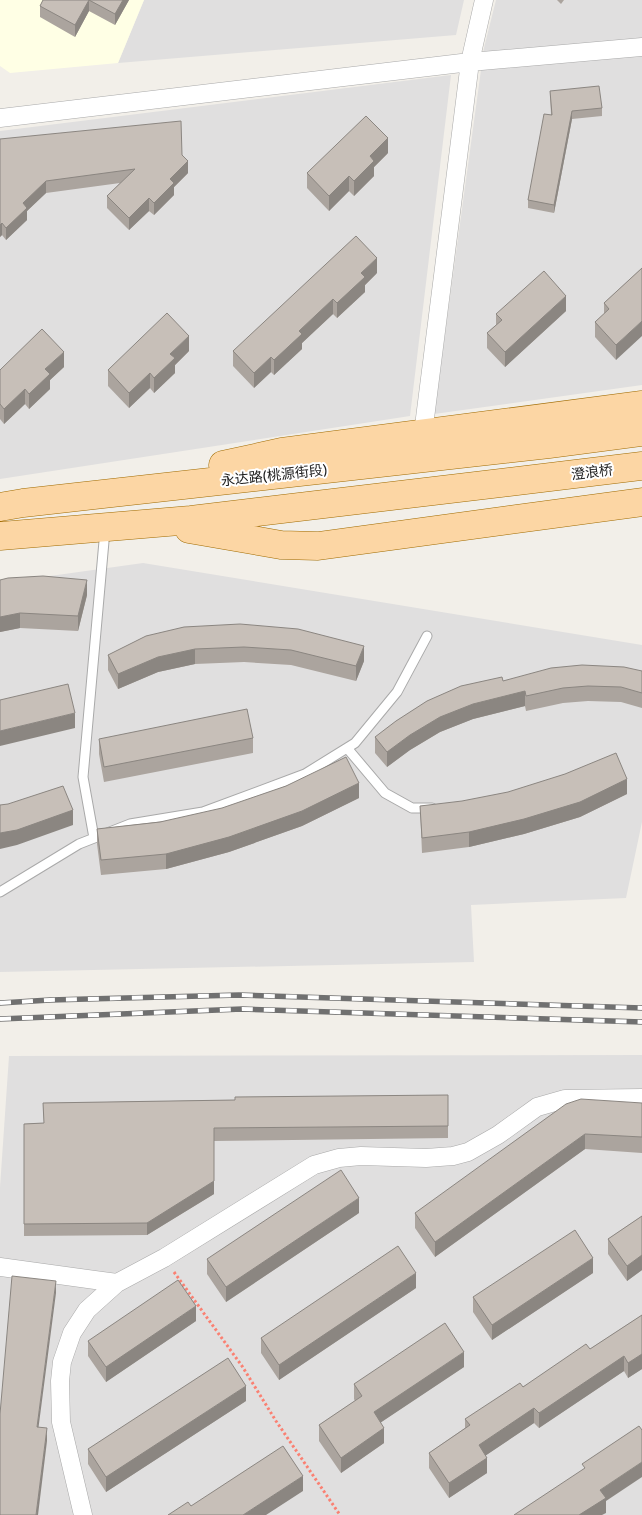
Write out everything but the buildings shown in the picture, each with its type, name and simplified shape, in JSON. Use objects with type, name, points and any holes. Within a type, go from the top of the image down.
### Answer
[{"type":"main road","points":[[82,497],[282,452],[642,405]]},
{"type":"main road","name":"永达路(桃源街段)","points":[[0,507],[642,432]]},
{"type":"main road","name":"澄浪桥","points":[[153,523],[642,466]]},
{"type":"main road","points":[[0,536],[153,523],[281,545],[318,546],[642,502]]},
{"type":"street","points":[[423,434],[470,62],[484,0]]},
{"type":"street","points":[[0,118],[470,62],[642,47]]},
{"type":"street","points":[[83,1515],[61,1422],[60,1381],[62,1362],[72,1333],[87,1310],[117,1283],[164,1258],[314,1165],[338,1158],[361,1156],[426,1158],[453,1156],[468,1152],[498,1135],[537,1107],[565,1099],[642,1098]]},
{"type":"street","points":[[0,1267],[117,1283]]},
{"type":"lane","points":[[94,838],[83,777],[105,527]]},
{"type":"lane","points":[[0,892],[79,844],[130,824],[203,812],[305,774],[355,743],[397,692],[428,636]]},
{"type":"lane","points":[[347,748],[385,793],[412,808],[437,808]]},
{"type":"path","points":[[164,1258],[242,1366],[340,1515]]},
{"type":"shaded area","points":[[0,0],[144,0],[118,63],[10,73],[0,66]]},
{"type":"shaded area","points":[[144,0],[464,0],[456,35],[118,63]]},
{"type":"shaded area","points":[[496,0],[642,0],[642,385],[434,414],[484,48]]},
{"type":"shaded area","points":[[451,75],[410,416],[0,479],[0,131]]},
{"type":"shaded area","points":[[143,563],[642,645],[642,822],[626,898],[471,905],[474,962],[0,972],[0,583]]},
{"type":"shaded area","points":[[642,1055],[642,1515],[0,1515],[0,1187],[9,1056]]},
{"type":"railway","points":[[0,1003],[239,995],[642,1008]]},
{"type":"railway","points":[[0,1019],[242,1009],[642,1022]]}]
